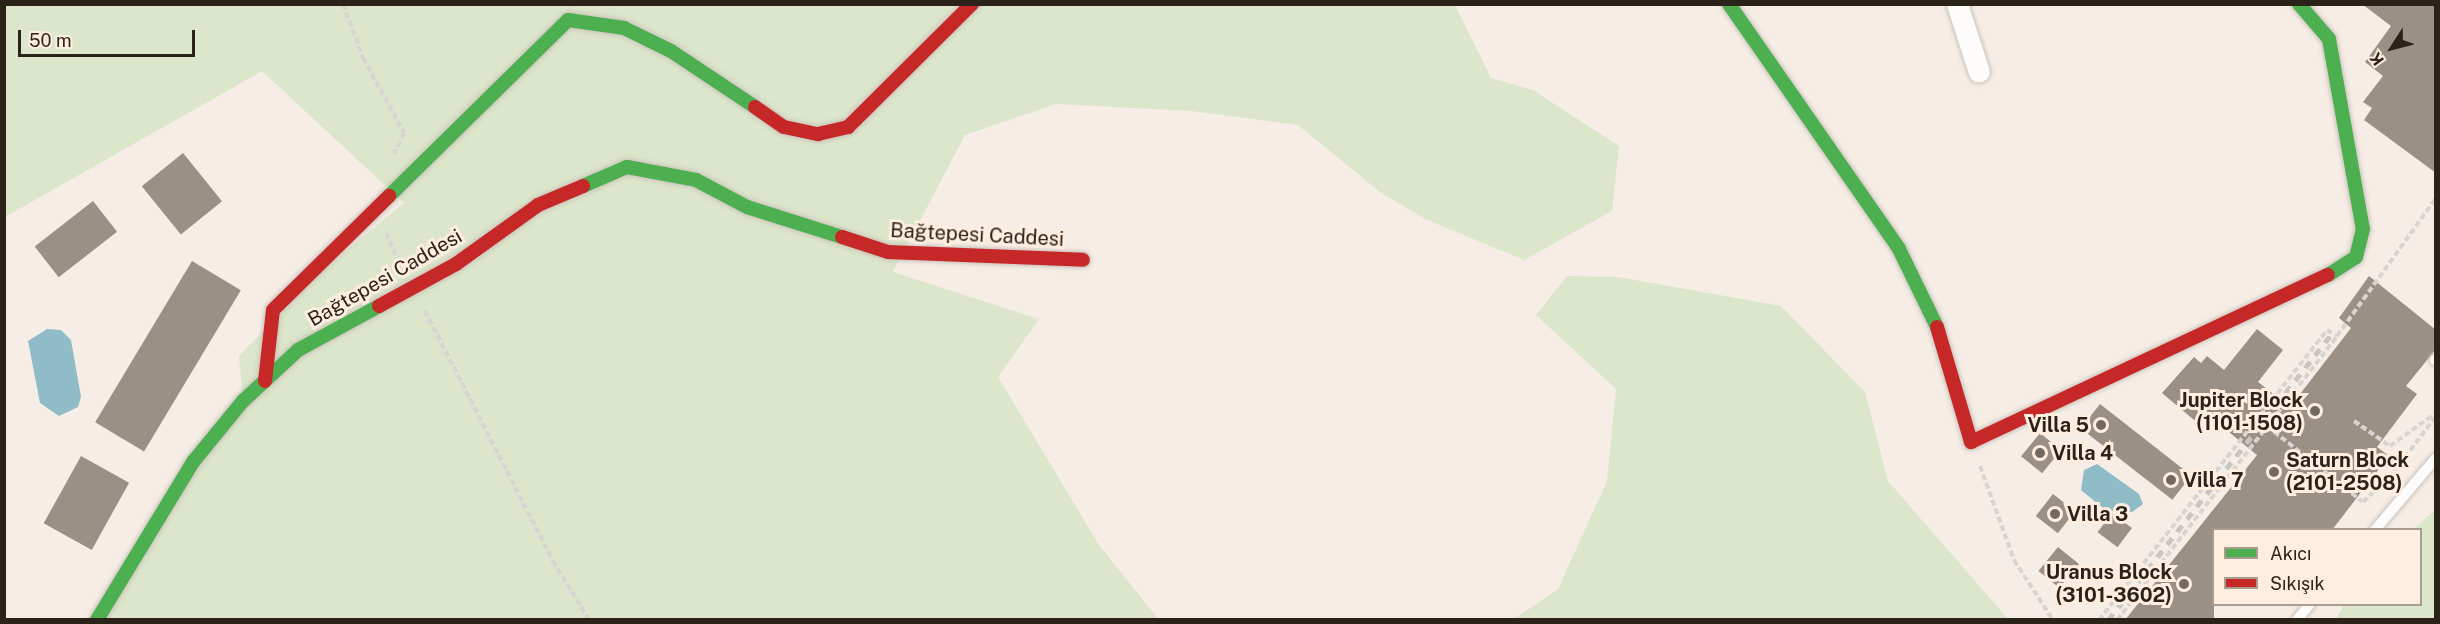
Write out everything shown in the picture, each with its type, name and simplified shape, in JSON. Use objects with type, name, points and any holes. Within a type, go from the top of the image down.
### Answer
[{"type":"street","points":[[265,381],[273,310],[374,208],[568,20],[624,28],[671,51],[784,127],[818,134],[848,127],[877,104],[908,62],[972,4]]},
{"type":"street","points":[[1729,4],[1899,249],[1954,371],[1971,442],[2318,281],[2356,257],[2363,229],[2340,82],[2329,39],[2299,4]]},
{"type":"street","points":[[1957,4],[1979,72]]},
{"type":"street","name":"Bağtepesi Caddesi","points":[[97,620],[193,462],[265,381],[298,350],[456,264],[538,205],[627,167],[696,180],[747,207],[888,252],[1083,260]]},
{"type":"lane","points":[[2377,528],[2436,458]]},
{"type":"lane","points":[[2296,620],[2308,606]]},
{"type":"path","points":[[343,4],[363,58],[404,133],[390,161]]},
{"type":"path","points":[[2117,620],[2337,336],[2436,198]]},
{"type":"path","points":[[374,208],[410,287],[553,561],[589,620]]},
{"type":"path","points":[[2098,620],[2327,330],[2337,336]]},
{"type":"path","points":[[2267,426],[2362,502],[2394,472],[2436,414]]},
{"type":"path","points":[[2354,421],[2390,446],[2436,414]]},
{"type":"path","points":[[1971,442],[2014,560],[2053,620]]},
{"type":"green space","points":[[5,4],[1455,5],[1491,78],[1533,90],[1619,146],[1612,211],[1524,260],[1425,219],[1380,192],[1298,125],[1191,111],[1056,104],[965,135],[893,272],[1039,319],[998,377],[1099,545],[1159,620],[97,619],[243,401],[239,356],[323,270],[404,203],[262,71],[5,217]]},
{"type":"green space","points":[[1567,276],[1618,277],[1781,306],[1865,392],[1888,481],[2008,619],[1514,619],[1558,589],[1607,481],[1616,389],[1536,315]]},
{"type":"green space","points":[[2435,510],[2435,619],[2336,619],[2343,606],[2422,606],[2422,528],[2415,528]]},
{"type":"water","points":[[47,329],[61,330],[71,340],[81,397],[78,407],[59,416],[40,403],[28,341]]},
{"type":"water","points":[[2097,464],[2139,494],[2143,504],[2132,512],[2107,511],[2081,490],[2084,470]]},
{"type":"building","points":[[2362,4],[2436,4],[2436,173],[2364,120],[2372,108],[2363,102],[2383,76],[2365,62],[2391,26]]},
{"type":"building","points":[[183,153],[222,201],[181,235],[142,186]]},
{"type":"building","points":[[93,201],[117,232],[59,277],[35,247]]},
{"type":"building","points":[[192,261],[241,290],[144,452],[95,422]]},
{"type":"building","points":[[2369,276],[2436,330],[2436,349],[2406,386],[2417,394],[2377,447],[2389,456],[2334,528],[2212,528],[2214,620],[2125,620],[2257,455],[2208,415],[2200,425],[2162,393],[2194,357],[2201,363],[2207,356],[2224,370],[2257,329],[2283,350],[2258,382],[2290,407],[2351,328],[2339,318]]},
{"type":"building","points":[[2100,404],[2191,475],[2172,500],[2081,428]]},
{"type":"building","name":"Villa 4","points":[[2040,433],[2061,450],[2042,473],[2021,456]]},
{"type":"building","points":[[81,456],[129,483],[92,550],[44,523]]},
{"type":"building","name":"Villa 3","points":[[2053,494],[2075,511],[2058,533],[2036,516]]},
{"type":"building","points":[[2112,513],[2132,528],[2118,547],[2098,532]]},
{"type":"building","points":[[2058,547],[2079,564],[2059,588],[2038,571]]},
{"type":"railway","points":[[2108,620],[2332,333]]},
{"type":"traffic: fast","points":[[1729,4],[1899,249],[1937,327]]},
{"type":"traffic: fast","points":[[2299,4],[2329,39],[2363,229],[2356,257],[2328,275]]},
{"type":"traffic: fast","points":[[389,196],[568,20],[624,28],[671,51],[755,107]]},
{"type":"traffic: fast","points":[[583,186],[627,167],[696,180],[747,207],[842,237]]},
{"type":"traffic: fast","points":[[97,620],[193,462],[243,401],[298,350],[379,306]]},
{"type":"traffic: jam","points":[[755,107],[784,127],[818,134],[848,127],[972,4]]},
{"type":"traffic: jam","points":[[379,306],[456,264],[538,205],[583,186]]},
{"type":"traffic: jam","points":[[265,381],[273,310],[389,196]]},
{"type":"traffic: jam","points":[[842,237],[888,252],[1083,260]]},
{"type":"traffic: jam","points":[[1937,327],[1971,442],[2328,275]]},
{"type":"place","name":"Jupiter Block (1101-1508)","points":[[2315,411]]},
{"type":"place","name":"Villa 5","points":[[2101,425]]},
{"type":"place","name":"Villa 4","points":[[2040,453]]},
{"type":"place","name":"Saturn Block (2101-2508)","points":[[2274,472]]},
{"type":"place","name":"Villa 7","points":[[2171,480]]},
{"type":"place","name":"Villa 3","points":[[2055,514]]},
{"type":"place","name":"Uranus Block (3101-3602)","points":[[2184,584]]}]
